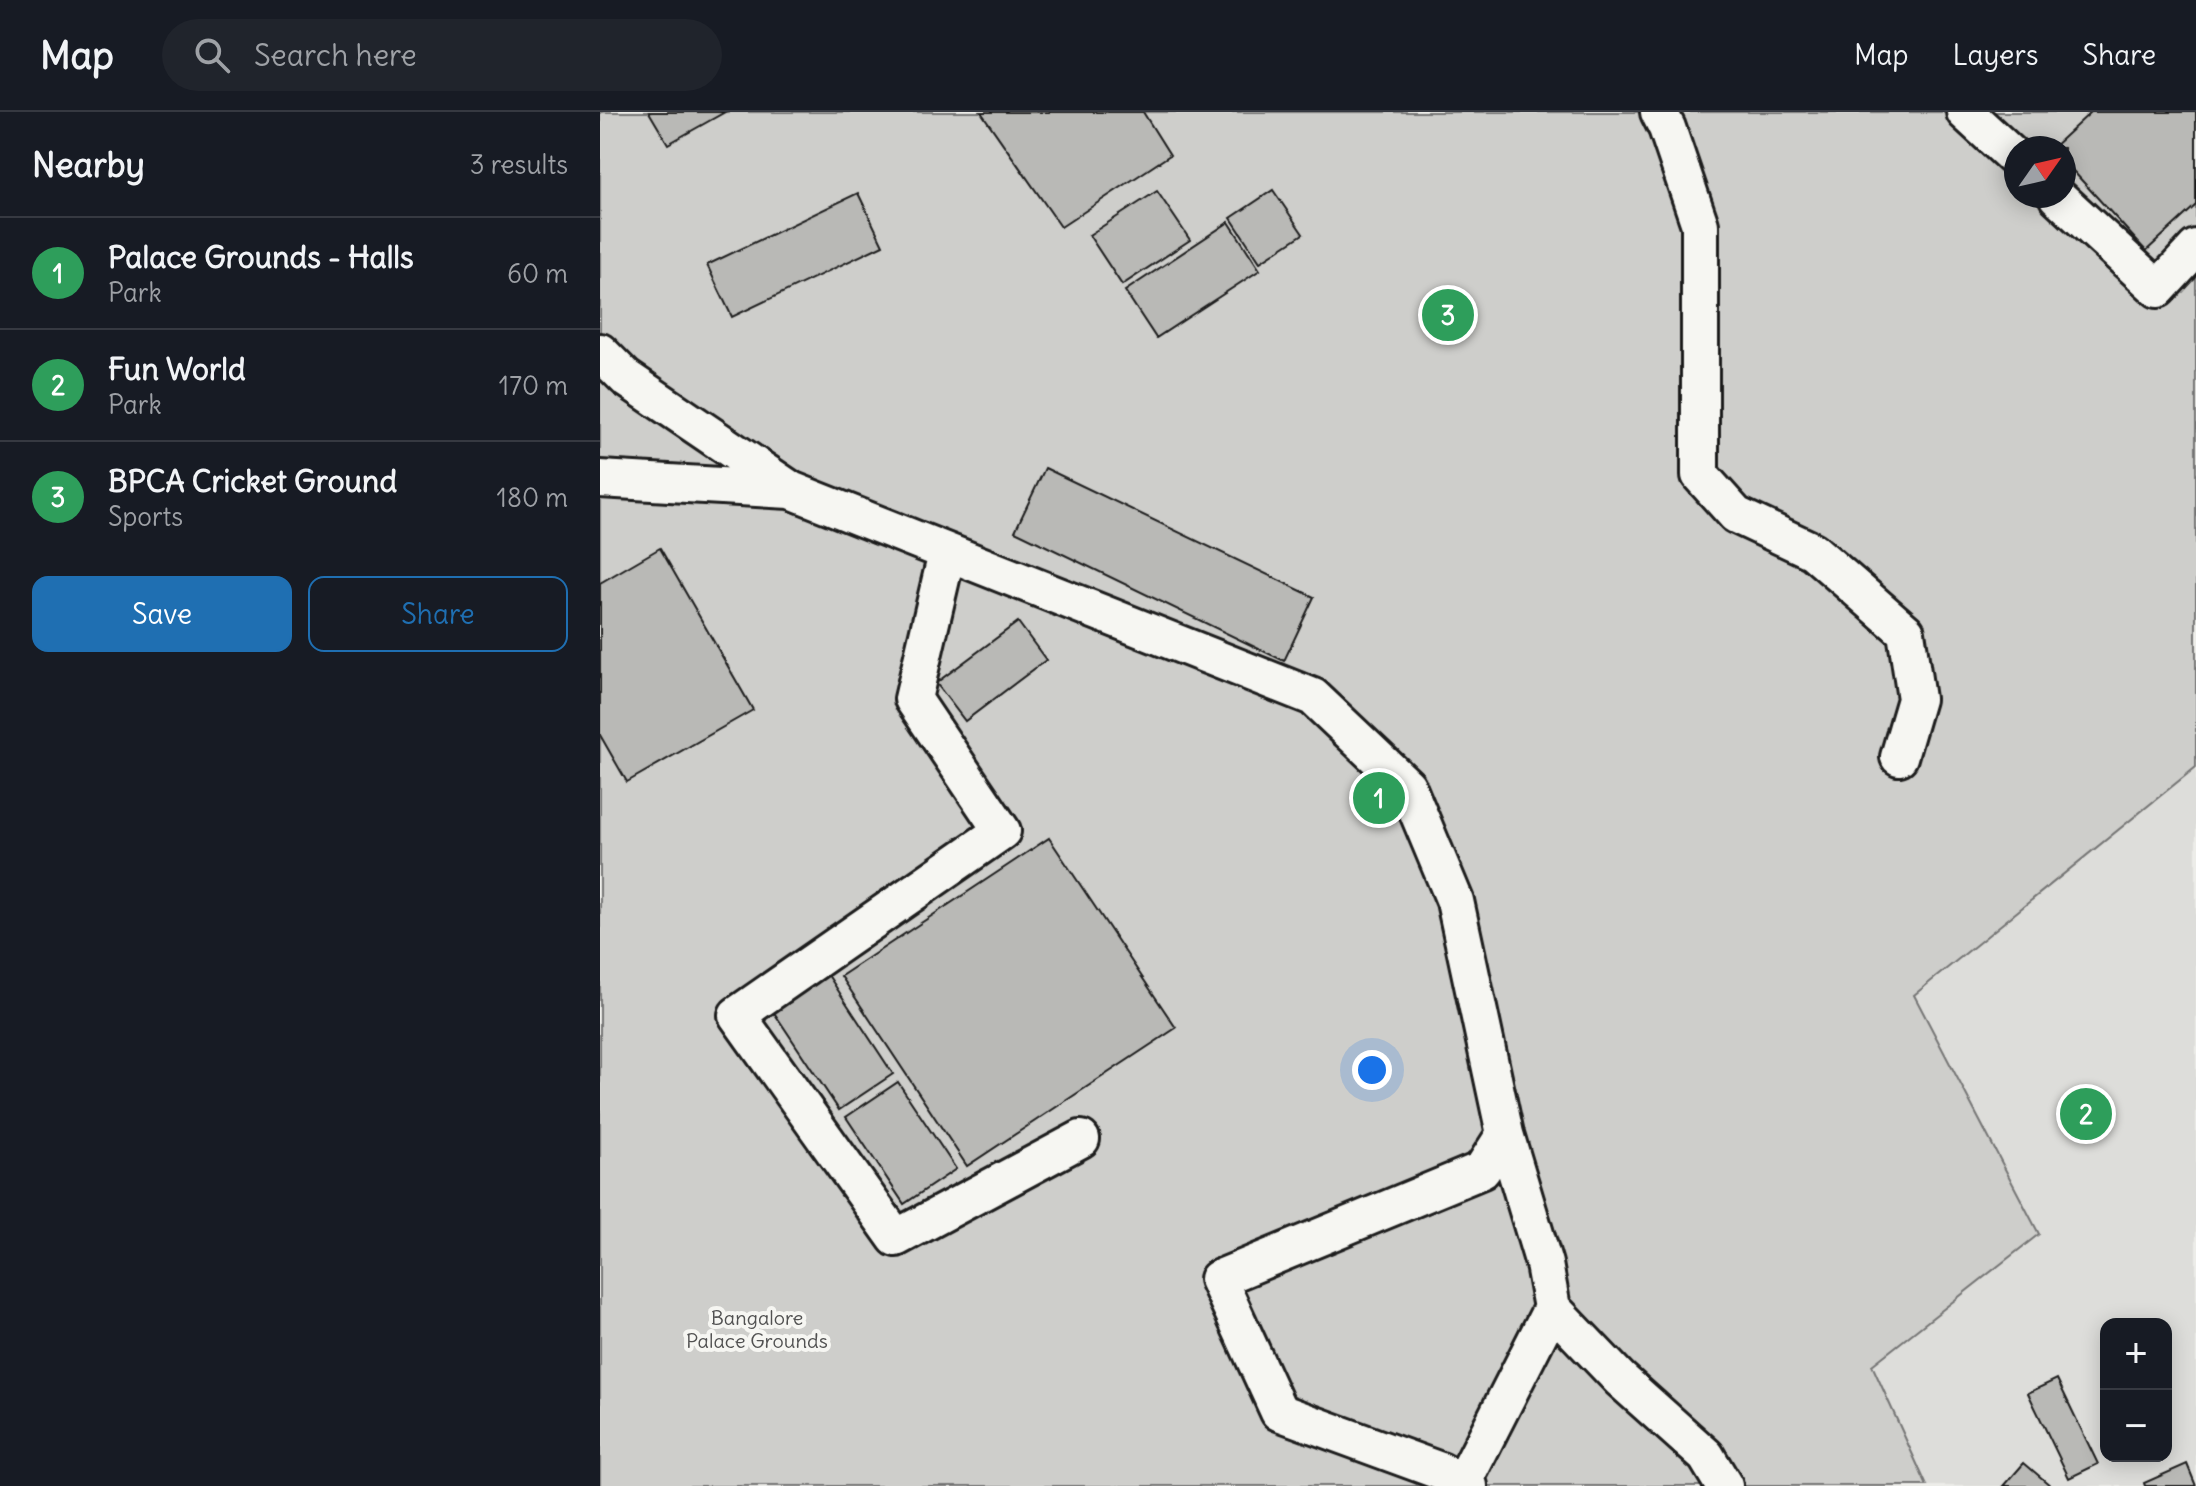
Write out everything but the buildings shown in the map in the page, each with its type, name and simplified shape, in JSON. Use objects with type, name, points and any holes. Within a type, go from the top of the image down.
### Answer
[{"type":"lane","points":[[1659,112],[1700,225],[1700,475],[1736,515],[1813,551],[1906,632],[1916,699],[1899,757]]},
{"type":"lane","points":[[1965,112],[2004,148]]},
{"type":"lane","points":[[2070,208],[2158,289],[2196,248]]},
{"type":"lane","points":[[600,352],[626,378],[791,490],[1313,697],[1407,786],[1455,901],[1505,1134],[1544,1264],[1552,1308],[1620,1379],[1706,1456],[1724,1486]]},
{"type":"lane","points":[[600,479],[791,490]]},
{"type":"lane","points":[[947,553],[913,699],[1002,831],[737,1015],[896,1238],[1081,1139]]},
{"type":"lane","points":[[1505,1134],[1482,1170],[1218,1279],[1279,1412],[1440,1471],[1466,1484],[1552,1308]]},
{"type":"shaded area","points":[[2196,767],[2196,1486],[1927,1486],[1872,1365],[2039,1234],[1914,995]]},
{"type":"green space","name":"Bangalore Palace Grounds","points":[[600,112],[2196,112],[2196,767],[1914,995],[2039,1234],[1872,1365],[1927,1486],[600,1486]]},
{"type":"place","name":"BPCA Cricket Ground","points":[[1448,315]]},
{"type":"place","name":"Palace Grounds - Halls","points":[[1379,798]]},
{"type":"place","name":"Fun World","points":[[2086,1114]]}]
